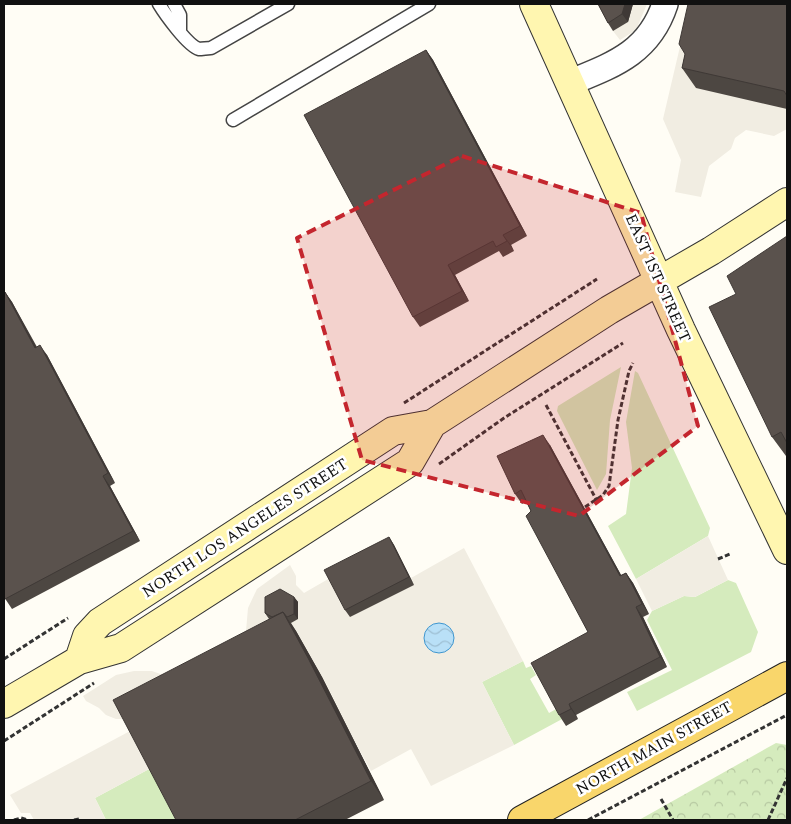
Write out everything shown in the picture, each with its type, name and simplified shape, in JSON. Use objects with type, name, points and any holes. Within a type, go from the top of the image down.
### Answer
[{"type":"main road","name":"EAST 1ST STREET","points":[[534,4],[681,330],[787,550]]},
{"type":"main road","name":"NORTH LOS ANGELES STREET","points":[[4,704],[79,660],[87,636],[100,622],[394,431],[432,424],[609,310],[661,282],[787,202]]},
{"type":"main road","name":"NORTH MAIN STREET","points":[[522,820],[787,676]]},
{"type":"street","points":[[569,83],[629,56],[654,30],[665,4]]},
{"type":"lane","points":[[159,4],[168,18],[189,42],[198,49],[211,48],[288,4]]},
{"type":"lane","points":[[174,4],[180,14],[180,30]]},
{"type":"lane","points":[[233,120],[429,4]]},
{"type":"path","points":[[585,507],[597,501],[610,486],[618,420],[629,371],[633,364]]},
{"type":"path","points":[[546,406],[597,501]]},
{"type":"path","points":[[718,559],[730,554]]},
{"type":"path","points":[[588,820],[787,715]]},
{"type":"path","points":[[768,820],[787,778]]},
{"type":"path","points":[[661,799],[673,820]]},
{"type":"path","points":[[14,820],[21,818],[28,820]]},
{"type":"path","points":[[74,820],[79,819]]},
{"type":"highlighted area","points":[[462,156],[641,213],[698,426],[579,516],[362,460],[297,238]]},
{"type":"green space","points":[[621,367],[610,420],[606,474],[597,490],[557,411],[558,406]]},
{"type":"green space","points":[[635,371],[638,373],[710,528],[708,536],[636,579],[608,526],[626,514],[632,468],[626,422]]},
{"type":"green space","points":[[728,580],[736,583],[758,632],[751,652],[637,711],[627,692],[672,670],[647,620],[652,611],[684,596],[695,597]]},
{"type":"green space","points":[[523,661],[526,668],[531,666],[536,675],[530,679],[549,713],[558,708],[564,718],[514,745],[482,682]]},
{"type":"green space","points":[[776,743],[787,745],[787,820],[639,820]]},
{"type":"green space","points":[[151,768],[179,820],[106,820],[95,798]]},
{"type":"shaded area","points":[[633,4],[647,4],[636,30],[620,40],[613,31],[628,22]]},
{"type":"shaded area","points":[[686,21],[787,109],[787,129],[774,136],[746,130],[735,138],[731,149],[709,166],[701,197],[675,192],[681,160],[663,119]]},
{"type":"shaded area","points":[[708,536],[728,580],[695,597],[684,596],[652,611],[636,579]]},
{"type":"shaded area","points":[[464,548],[523,661],[482,682],[514,745],[431,786],[411,749],[371,771],[294,630],[126,719],[116,719],[106,715],[99,708],[86,701],[83,696],[116,675],[134,671],[152,671],[169,677],[239,640],[246,631],[248,608],[257,589],[290,565],[296,576],[296,585],[304,593],[330,578],[414,585],[411,578]]},
{"type":"shaded area","points":[[132,730],[151,768],[95,798],[106,820],[34,820],[30,813],[21,813],[10,795]]},
{"type":"water","points":[[439,623],[450,627],[454,638],[450,649],[439,653],[428,649],[424,638],[428,627]]},
{"type":"building","points":[[598,4],[625,4],[622,14],[608,23]]},
{"type":"building","points":[[688,4],[787,4],[787,96],[784,91],[682,68],[685,54],[679,44]]},
{"type":"building","points":[[426,50],[520,226],[503,235],[507,241],[496,247],[493,241],[448,265],[462,291],[413,317],[304,115]]},
{"type":"building","points":[[787,236],[787,443],[781,432],[772,437],[709,307],[736,294],[727,276]]},
{"type":"building","points":[[4,293],[35,348],[40,345],[108,473],[103,476],[133,531],[5,599]]},
{"type":"building","points":[[543,435],[620,576],[626,573],[642,604],[636,607],[660,657],[569,704],[571,709],[559,715],[531,663],[588,632],[526,516],[531,511],[521,490],[515,494],[497,456]]},
{"type":"building","points":[[389,537],[409,577],[345,610],[324,570]]},
{"type":"building","points":[[280,589],[294,597],[294,614],[287,617],[283,612],[272,617],[265,613],[265,597]]},
{"type":"building","points":[[283,612],[371,781],[295,820],[176,820],[113,700]]}]
